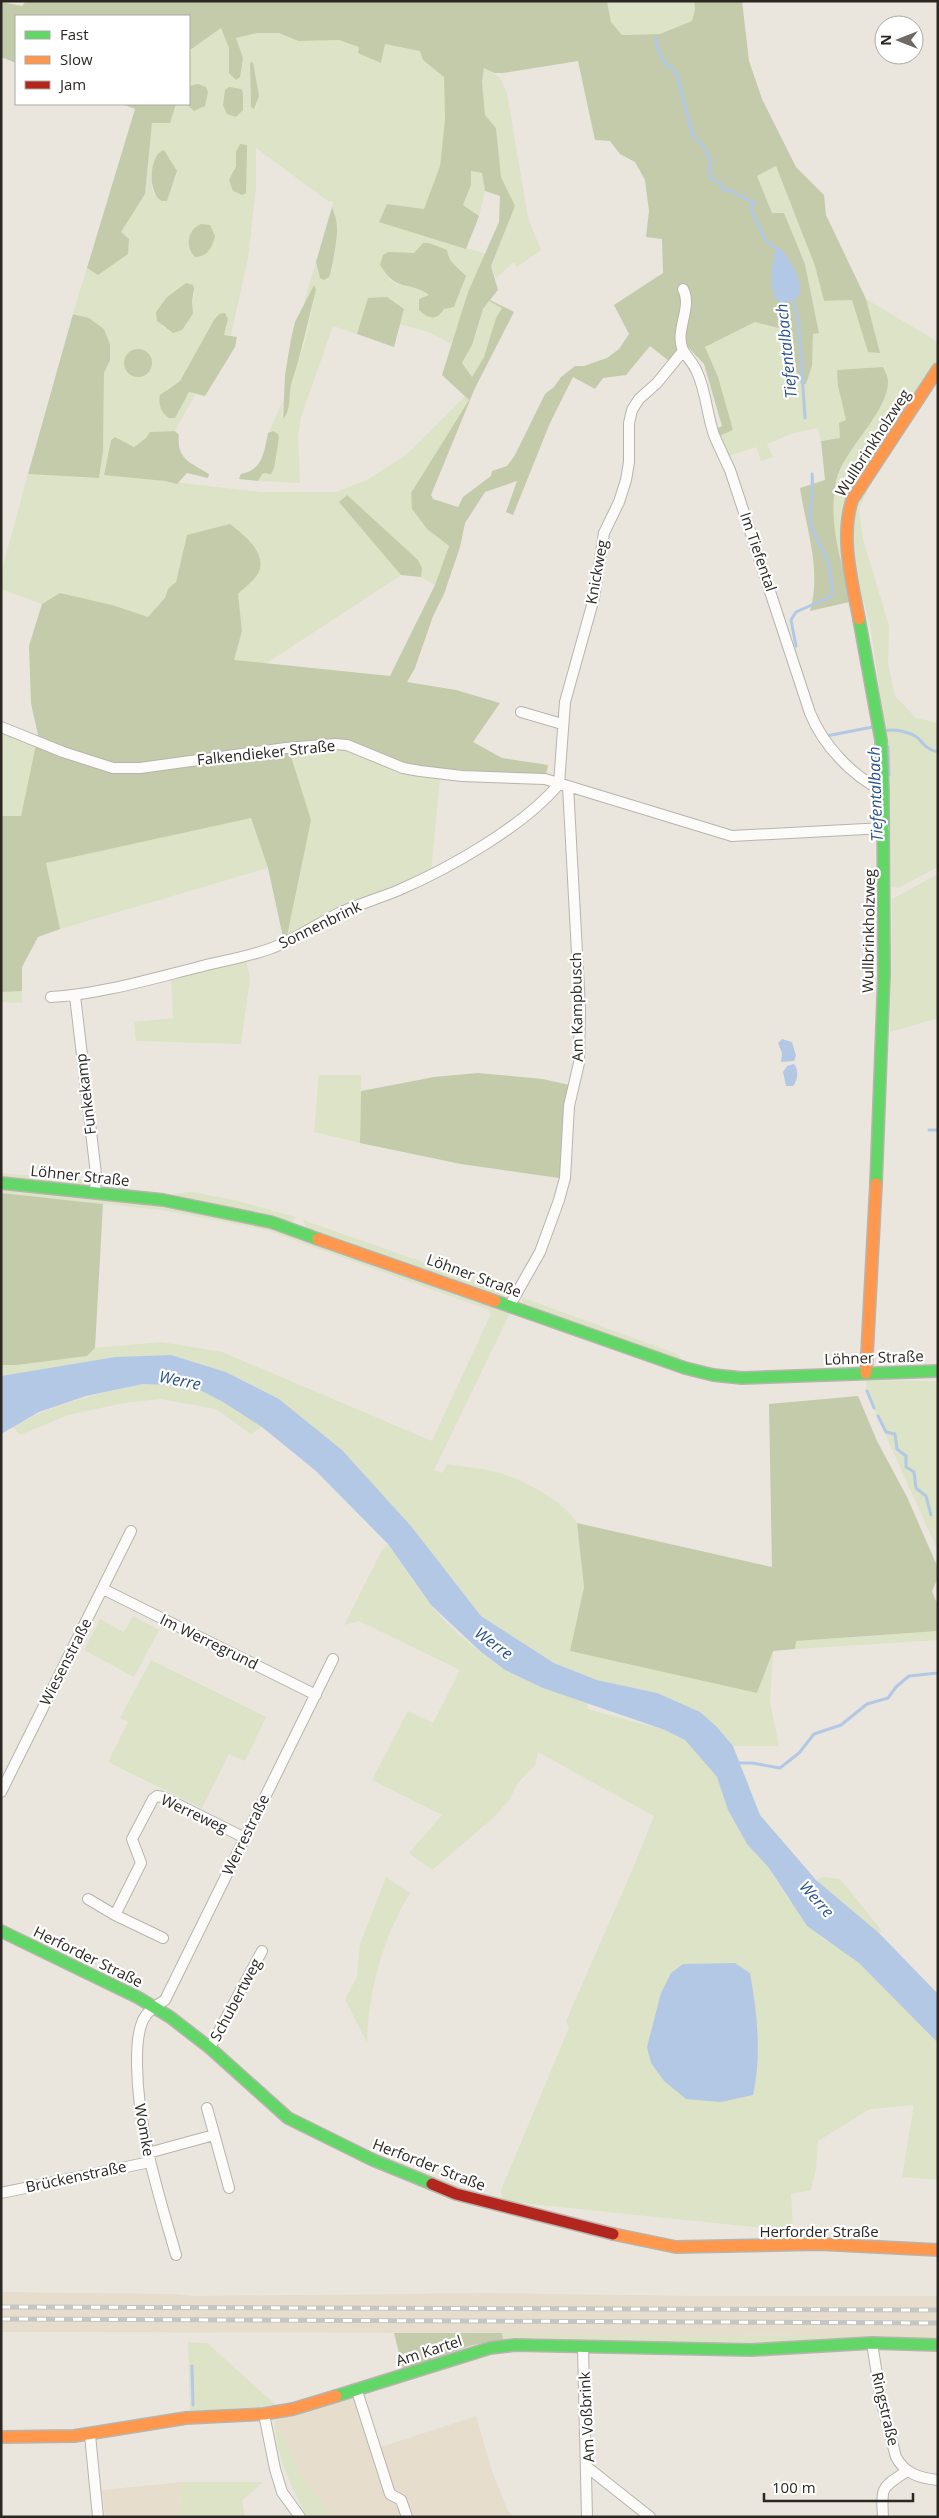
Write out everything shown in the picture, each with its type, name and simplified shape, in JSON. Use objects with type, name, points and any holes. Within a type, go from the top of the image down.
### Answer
[{"type":"street","points":[[683,289],[686,294],[686,304],[682,334],[683,351]]},
{"type":"street","name":"Knickweg","points":[[563,785],[562,724],[569,685],[594,598],[600,547],[626,480],[629,462],[629,424],[632,410],[639,399],[657,383],[683,351]]},
{"type":"street","name":"Im Tiefental","points":[[683,351],[691,359],[698,374],[715,436],[730,470],[801,688],[817,730],[836,754],[872,786],[884,791]]},
{"type":"street","name":"Wullbrinkholzweg","points":[[866,1373],[879,1125],[884,974],[884,791],[881,740],[847,552],[846,519],[852,500],[938,369]]},
{"type":"street","points":[[521,712],[562,724]]},
{"type":"street","name":"Falkendieker Straße","points":[[1,728],[101,765],[126,769],[336,744],[348,745],[403,768],[420,771],[497,778],[546,779],[732,836],[884,828]]},
{"type":"street","name":"Sonnenbrink","points":[[51,997],[75,996],[83,992],[129,984],[272,948],[339,913],[400,890],[439,870],[488,841],[544,802],[563,785]]},
{"type":"street","name":"Am Kampbusch","points":[[510,1305],[540,1252],[559,1200],[565,1178],[569,1106],[580,1063],[580,1008],[563,785]]},
{"type":"street","name":"Funkekamp","points":[[75,996],[96,1174],[95,1192]]},
{"type":"street","name":"Löhner Straße","points":[[1,1183],[181,1203],[271,1222],[685,1368],[713,1375],[754,1378],[938,1371]]},
{"type":"street","name":"Wiesenstraße","points":[[1,1792],[131,1532]]},
{"type":"street","name":"Im Werregrund","points":[[102,1589],[316,1695]]},
{"type":"street","name":"Werrestraße","points":[[155,2007],[166,2000],[333,1659]]},
{"type":"street","name":"Werreweg","points":[[114,1915],[141,1863],[132,1839],[153,1798],[157,1796],[163,1797],[245,1838]]},
{"type":"street","points":[[88,1899],[114,1915],[163,1938]]},
{"type":"street","name":"Herforder Straße","points":[[1,1931],[155,2007],[210,2048],[269,2103],[312,2131],[373,2160],[456,2194],[647,2242],[676,2247],[863,2245],[938,2250]]},
{"type":"street","name":"Schubertweg","points":[[210,2048],[262,1952]]},
{"type":"street","name":"Womke","points":[[155,2007],[143,2020],[137,2045],[139,2112],[149,2157],[176,2255]]},
{"type":"street","points":[[207,2108],[229,2188]]},
{"type":"street","name":"Brückenstraße","points":[[1,2193],[149,2157],[214,2136]]},
{"type":"street","name":"Am Kartel","points":[[1,2437],[90,2434],[186,2418],[264,2414],[293,2409],[490,2348],[516,2345],[583,2348],[751,2350],[872,2343],[938,2345]]},
{"type":"street","name":"Ringstraße","points":[[872,2343],[887,2430],[896,2457],[907,2471]]},
{"type":"street","name":"Am Voßbrink","points":[[583,2348],[587,2467],[650,2517]]},
{"type":"street","points":[[356,2390],[390,2494],[401,2500],[407,2517]]},
{"type":"street","points":[[264,2414],[275,2469],[282,2492],[300,2517]]},
{"type":"street","points":[[90,2434],[98,2517]]},
{"type":"street","points":[[587,2467],[587,2517]]},
{"type":"street","points":[[883,2517],[882,2494],[884,2487],[907,2471],[926,2479],[938,2480]]},
{"type":"shaded area","points":[[1,2292],[176,2294],[193,2296],[487,2293],[696,2296],[938,2296],[938,2336],[1,2332]]},
{"type":"shaded area","points":[[361,2396],[378,2448],[476,2416],[492,2471],[508,2511],[514,2517],[332,2517],[303,2478],[275,2420]]},
{"type":"shaded area","points":[[182,2482],[179,2517],[105,2517],[102,2490]]},
{"type":"green space","points":[[26,1],[607,1],[611,22],[622,35],[660,34],[692,21],[695,9],[694,1],[742,1],[749,61],[762,99],[796,167],[824,195],[826,215],[866,299],[880,353],[868,352],[852,300],[824,301],[815,266],[776,166],[757,176],[772,213],[784,213],[805,264],[819,333],[813,334],[812,366],[806,384],[801,384],[794,365],[791,334],[788,330],[755,322],[705,347],[718,377],[733,430],[719,436],[716,429],[722,426],[704,364],[688,347],[681,348],[669,361],[650,346],[626,375],[603,378],[595,389],[573,377],[550,423],[513,515],[506,512],[517,481],[485,492],[465,523],[460,547],[444,594],[433,616],[415,668],[407,682],[456,690],[500,703],[473,742],[502,758],[548,765],[546,776],[421,767],[388,758],[348,741],[287,744],[311,820],[287,936],[283,937],[268,868],[251,818],[46,863],[60,929],[38,937],[22,967],[22,991],[1,992],[1,816],[21,816],[38,735],[31,703],[29,646],[42,604],[60,593],[112,605],[148,617],[165,598],[168,589],[176,582],[187,535],[230,524],[254,546],[260,560],[260,568],[257,575],[238,594],[242,631],[234,660],[390,676],[435,585],[449,546],[427,529],[412,509],[411,493],[469,400],[442,375],[468,292],[499,222],[500,196],[485,191],[482,173],[471,171],[471,185],[463,205],[479,216],[466,249],[379,222],[387,204],[424,209],[440,166],[445,120],[444,77],[423,60],[420,51],[385,44],[381,63],[358,53],[359,47],[339,40],[298,41],[279,33],[257,33],[236,38],[243,58],[240,77],[236,80],[229,73],[229,48],[221,28],[190,50],[190,15],[15,15],[15,63],[1,57],[1,2],[22,6]],"holes":[[[578,61],[595,140],[610,141],[620,154],[635,162],[645,180],[649,211],[646,237],[662,239],[663,273],[614,305],[629,334],[619,349],[607,358],[584,366],[575,366],[561,377],[554,387],[545,394],[515,455],[507,466],[492,471],[491,476],[463,497],[458,507],[433,499],[431,495],[475,388],[514,312],[490,300],[498,290],[491,266],[515,206],[501,177],[496,128],[485,115],[482,82],[484,68],[494,73],[503,73]],[[489,301],[502,308],[496,318],[484,357],[472,377],[462,363],[472,345],[483,309]]]},
{"type":"green space","points":[[607,1],[694,1],[695,9],[692,21],[660,34],[622,35],[611,22]]},
{"type":"green space","points":[[221,28],[229,48],[229,73],[243,58],[236,38],[257,33],[279,33],[298,41],[339,40],[360,47],[381,63],[385,44],[421,51],[423,60],[444,77],[445,120],[440,166],[424,209],[387,204],[379,221],[486,254],[468,292],[451,344],[429,332],[400,324],[404,309],[368,298],[357,334],[333,326],[301,417],[298,436],[300,483],[258,481],[263,473],[271,474],[279,438],[273,431],[269,432],[283,400],[281,417],[285,418],[291,383],[305,341],[316,290],[304,303],[316,262],[320,278],[324,279],[332,271],[338,225],[332,207],[333,201],[328,201],[256,148],[256,188],[248,258],[231,335],[224,335],[227,327],[214,320],[180,381],[166,389],[175,417],[189,392],[195,395],[175,431],[150,432],[146,438],[134,447],[115,437],[111,440],[104,474],[261,492],[336,492],[367,480],[406,455],[465,396],[469,400],[411,493],[412,509],[427,529],[449,546],[435,585],[421,577],[422,568],[418,560],[346,495],[340,502],[401,575],[264,665],[234,660],[242,631],[238,594],[258,574],[187,535],[176,582],[168,589],[165,598],[148,618],[112,605],[60,593],[42,604],[1,589],[1,573],[28,474],[99,478],[103,451],[104,373],[110,360],[110,344],[104,329],[89,318],[73,313],[87,268],[98,274],[128,254],[121,232],[145,194],[152,123],[170,123],[176,105],[187,105],[190,108],[192,85],[190,86],[190,50]],"holes":[[[250,63],[258,91],[256,108],[251,107]],[[247,145],[246,193],[233,170]],[[170,157],[177,175],[175,179],[154,196],[151,184]],[[423,243],[435,246],[461,270],[462,288],[454,307],[444,309],[440,315],[429,296],[418,288],[396,284],[390,280],[380,265],[409,253],[414,253]],[[186,283],[195,293],[188,322],[180,331],[173,333],[162,326],[156,313],[167,297]]]},
{"type":"green space","points":[[253,62],[259,96],[254,109],[251,107],[250,63]]},
{"type":"green space","points":[[484,67],[500,78],[507,93],[528,218],[541,250],[517,267],[514,262],[496,278],[491,266],[515,206],[501,177],[496,128],[485,115],[482,82]]},
{"type":"green space","points":[[198,84],[206,87],[208,92],[205,106],[194,111],[187,105],[190,105],[190,86]]},
{"type":"green space","points":[[229,87],[241,89],[243,92],[243,110],[236,117],[227,114],[223,105],[225,90]]},
{"type":"green space","points":[[125,105],[176,105],[170,123],[152,123],[145,194],[121,232],[129,239],[128,254],[98,275],[87,268],[135,109]]},
{"type":"green space","points":[[240,144],[247,145],[246,193],[242,195],[233,191],[229,180],[236,166],[236,152]]},
{"type":"green space","points":[[164,150],[177,171],[167,201],[162,201],[157,197],[152,183],[155,159]]},
{"type":"green space","points":[[776,166],[815,266],[824,301],[852,300],[868,352],[879,352],[866,299],[938,342],[938,360],[847,501],[854,601],[836,542],[833,512],[834,496],[844,462],[884,402],[838,386],[846,420],[840,438],[821,441],[818,428],[794,433],[767,444],[773,457],[761,461],[756,447],[729,456],[719,436],[733,430],[705,347],[755,322],[780,327],[791,334],[794,365],[801,384],[806,384],[812,366],[813,334],[819,333],[805,264],[784,213],[772,214],[757,176]]},
{"type":"green space","points":[[471,171],[482,173],[485,191],[479,216],[463,205],[471,185]]},
{"type":"green space","points":[[332,207],[337,224],[337,237],[329,277],[324,280],[320,278],[316,262]]},
{"type":"green space","points":[[201,224],[210,225],[215,236],[211,247],[206,253],[195,257],[190,248],[189,239],[193,230]]},
{"type":"green space","points":[[423,243],[429,243],[447,250],[452,262],[466,276],[454,307],[444,309],[435,317],[429,317],[419,310],[419,299],[429,295],[421,290],[392,280],[380,265],[383,255],[388,252],[414,253]]},
{"type":"green space","points":[[186,283],[193,285],[194,288],[193,314],[182,330],[173,333],[157,321],[156,312],[167,297]]},
{"type":"green space","points":[[314,285],[316,290],[291,386],[288,411],[283,419],[285,375],[291,339],[295,322]]},
{"type":"green space","points":[[387,297],[404,309],[394,347],[357,334],[368,298]]},
{"type":"green space","points":[[489,301],[502,308],[496,318],[484,357],[472,377],[462,363],[472,345],[483,309]]},
{"type":"green space","points":[[225,313],[228,319],[224,335],[237,337],[235,347],[205,396],[189,392],[175,418],[169,418],[161,408],[159,402],[160,395],[180,381],[214,320],[219,314]]},
{"type":"green space","points":[[73,314],[89,318],[104,329],[110,344],[110,360],[104,373],[103,451],[99,478],[28,474]]},
{"type":"green space","points":[[138,349],[148,353],[152,363],[148,373],[138,377],[128,373],[124,363],[128,353]]},
{"type":"green space","points":[[883,367],[888,379],[886,393],[874,418],[840,469],[834,497],[834,528],[844,572],[854,601],[810,611],[813,596],[814,565],[800,488],[825,480],[821,441],[840,438],[839,423],[846,420],[838,386],[837,370]]},
{"type":"green space","points":[[175,431],[179,435],[182,455],[209,474],[208,478],[187,473],[177,484],[165,481],[104,475],[111,440],[115,437],[134,447],[146,438],[150,432]]},
{"type":"green space","points":[[273,431],[278,434],[279,438],[274,468],[271,474],[263,473],[258,481],[239,479],[241,474],[254,469],[258,464],[264,453],[268,433]]},
{"type":"green space","points":[[864,487],[868,489],[859,509],[863,539],[889,626],[888,663],[895,696],[916,718],[938,723],[938,867],[898,888],[891,887],[890,765],[871,630],[853,562],[849,517]]},
{"type":"green space","points":[[347,495],[418,560],[422,568],[421,577],[401,575],[339,502]]},
{"type":"green space","points":[[1,723],[38,735],[21,816],[1,816]]},
{"type":"green space","points":[[323,741],[421,767],[441,768],[431,871],[287,936],[293,909],[287,744]]},
{"type":"green space","points":[[251,818],[268,868],[60,929],[45,863]]},
{"type":"green space","points":[[938,874],[938,1018],[890,1032],[892,899]]},
{"type":"green space","points":[[246,960],[250,979],[241,1044],[136,1041],[134,1022],[173,1018],[171,978]]},
{"type":"green space","points":[[22,991],[22,1003],[1,1002],[1,992]]},
{"type":"green space","points":[[478,1073],[542,1079],[570,1085],[563,1157],[559,1178],[461,1164],[360,1143],[361,1091],[434,1077]]},
{"type":"green space","points":[[319,1075],[361,1075],[360,1143],[314,1132]]},
{"type":"green space","points":[[1,1173],[92,1181],[88,1187],[1,1179]]},
{"type":"green space","points":[[103,1187],[171,1194],[192,1192],[234,1200],[296,1217],[291,1223]]},
{"type":"green space","points":[[1,1189],[162,1206],[253,1222],[511,1311],[434,1470],[442,1473],[447,1464],[484,1469],[506,1475],[541,1492],[571,1515],[577,1523],[584,1587],[570,1651],[757,1693],[773,1650],[770,1702],[779,1746],[733,1746],[717,1727],[657,1693],[597,1680],[554,1663],[481,1616],[411,1526],[342,1450],[279,1399],[227,1372],[171,1355],[115,1357],[1,1376],[1,1365],[17,1365],[87,1356],[95,1348],[161,1342],[222,1352],[432,1441],[490,1316],[489,1310],[266,1230],[162,1210],[1,1193]]},
{"type":"green space","points":[[1,1193],[103,1204],[95,1348],[87,1356],[17,1365],[1,1365]]},
{"type":"green space","points":[[303,1220],[511,1293],[502,1296],[306,1228]]},
{"type":"green space","points":[[521,1297],[675,1353],[681,1357],[678,1360],[523,1304]]},
{"type":"green space","points":[[866,1380],[938,1381],[938,1551],[867,1393]]},
{"type":"green space","points":[[143,1384],[192,1386],[223,1402],[262,1427],[251,1434],[216,1409],[161,1399],[124,1403],[68,1415],[20,1435],[13,1427],[60,1405]]},
{"type":"green space","points":[[858,1396],[877,1441],[907,1497],[938,1568],[938,1578],[932,1591],[938,1606],[938,1631],[796,1641],[795,1649],[773,1651],[757,1693],[570,1651],[584,1587],[577,1523],[772,1567],[769,1404]]},
{"type":"green space","points":[[388,1544],[437,1612],[464,1639],[485,1656],[524,1680],[588,1704],[587,1709],[665,1730],[685,1740],[717,1777],[728,1810],[747,1844],[769,1868],[788,1899],[823,1939],[843,1950],[859,1963],[938,2043],[938,2180],[902,2177],[914,2105],[870,2109],[818,2141],[816,2169],[811,2190],[791,2194],[793,2231],[511,2202],[502,2198],[501,2190],[569,2028],[566,2021],[654,1816],[538,1752],[535,1765],[517,1784],[510,1799],[492,1819],[432,1870],[409,1853],[442,1815],[372,1780],[408,1711],[433,1723],[460,1670],[359,1621],[344,1625],[381,1552]]},
{"type":"green space","points":[[133,1616],[159,1630],[134,1677],[84,1650],[100,1619],[124,1632]]},
{"type":"green space","points":[[938,1631],[938,1640],[795,1649],[796,1641]]},
{"type":"green space","points":[[151,1660],[266,1717],[245,1761],[229,1754],[202,1808],[108,1762],[128,1722],[120,1718]]},
{"type":"green space","points":[[386,1877],[410,1893],[392,1928],[379,1965],[370,2004],[367,2043],[345,1999],[357,1977],[360,1944]]},
{"type":"green space","points":[[823,1877],[840,1879],[882,1931],[879,1933],[816,1880]]},
{"type":"green space","points":[[394,2333],[502,2333],[503,2340],[473,2345],[403,2369]]},
{"type":"green space","points":[[502,2333],[574,2335],[938,2336],[938,2340],[753,2344],[625,2344],[555,2339],[503,2340]]},
{"type":"green space","points":[[188,2342],[207,2343],[277,2406],[190,2411]]},
{"type":"green space","points":[[275,2420],[303,2478],[332,2517],[307,2516],[285,2470],[277,2444]]},
{"type":"green space","points":[[182,2482],[263,2482],[242,2501],[245,2517],[179,2517]]},
{"type":"water","points":[[779,248],[791,263],[800,284],[799,296],[784,304],[774,296],[772,289],[775,250]]},
{"type":"water","points":[[782,1039],[792,1042],[796,1056],[794,1061],[781,1062],[782,1053],[778,1043]]},
{"type":"water","points":[[794,1064],[797,1072],[796,1081],[793,1086],[786,1086],[783,1072],[787,1066]]},
{"type":"water","name":"Werre","points":[[171,1355],[226,1372],[279,1399],[342,1450],[411,1526],[481,1616],[554,1663],[597,1680],[657,1693],[700,1712],[717,1727],[733,1746],[760,1815],[816,1880],[879,1933],[938,1994],[938,2043],[859,1963],[807,1926],[769,1868],[747,1844],[728,1810],[717,1777],[685,1740],[665,1730],[543,1688],[505,1670],[481,1652],[431,1605],[388,1544],[316,1471],[262,1427],[223,1402],[192,1386],[143,1384],[86,1396],[39,1412],[1,1434],[1,1376],[115,1357]]},
{"type":"water","points":[[735,1963],[750,1973],[755,2003],[758,2049],[753,2095],[721,2102],[686,2099],[664,2081],[651,2063],[647,2047],[661,1993],[671,1973],[683,1964]]},
{"type":"waterway","name":"Tiefentalbach","points":[[656,38],[658,50],[664,62],[676,72],[693,136],[703,146],[711,161],[709,168],[710,178],[721,183],[723,190],[732,191],[755,204],[751,207],[755,219],[766,241],[778,252]]},
{"type":"waterway","name":"Tiefentalbach","points":[[793,296],[799,327],[805,418]]},
{"type":"waterway","name":"Tiefentalbach","points":[[796,646],[791,620],[796,612],[832,596],[830,568],[811,524],[812,474]]},
{"type":"waterway","name":"Tiefentalbach","points":[[826,736],[873,727]]},
{"type":"waterway","name":"Tiefentalbach","points":[[885,731],[897,730],[912,734],[931,750],[938,752]]},
{"type":"waterway","name":"Tiefentalbach","points":[[888,747],[889,775]]},
{"type":"waterway","name":"Tiefentalbach","points":[[929,1130],[938,1130]]},
{"type":"waterway","name":"Tiefentalbach","points":[[867,1391],[874,1408]]},
{"type":"waterway","name":"Tiefentalbach","points":[[878,1416],[886,1432],[895,1434],[897,1449],[906,1456],[906,1467],[914,1472],[916,1488],[926,1496],[931,1515]]},
{"type":"waterway","name":"Tiefentalbach","points":[[737,1763],[752,1763],[780,1768],[799,1753],[814,1734],[841,1725],[867,1704],[888,1698],[896,1687],[909,1676],[938,1673]]},
{"type":"waterway","points":[[192,2366],[193,2405]]},
{"type":"railway","points":[[1,2307],[938,2310]]},
{"type":"railway","points":[[1,2319],[938,2323]]},
{"type":"traffic: fast","points":[[859,619],[881,740],[883,791],[884,974],[876,1184]]},
{"type":"traffic: fast","points":[[1,1183],[163,1200],[271,1222],[318,1239]]},
{"type":"traffic: fast","points":[[495,1301],[685,1368],[713,1375],[742,1378],[938,1371]]},
{"type":"traffic: fast","points":[[1,1931],[139,1998],[170,2017],[210,2048],[288,2118],[373,2160],[432,2184]]},
{"type":"traffic: fast","points":[[336,2396],[490,2348],[515,2345],[751,2350],[872,2343],[938,2345]]},
{"type":"traffic: slow","points":[[859,619],[847,545],[847,530],[852,500],[938,369]]},
{"type":"traffic: slow","points":[[866,1373],[876,1184]]},
{"type":"traffic: slow","points":[[318,1239],[495,1301]]},
{"type":"traffic: slow","points":[[613,2234],[676,2247],[819,2244],[938,2250]]},
{"type":"traffic: slow","points":[[1,2437],[74,2436],[186,2418],[264,2414],[293,2409],[336,2396]]},
{"type":"traffic: jam","points":[[432,2184],[456,2194],[613,2234]]}]
